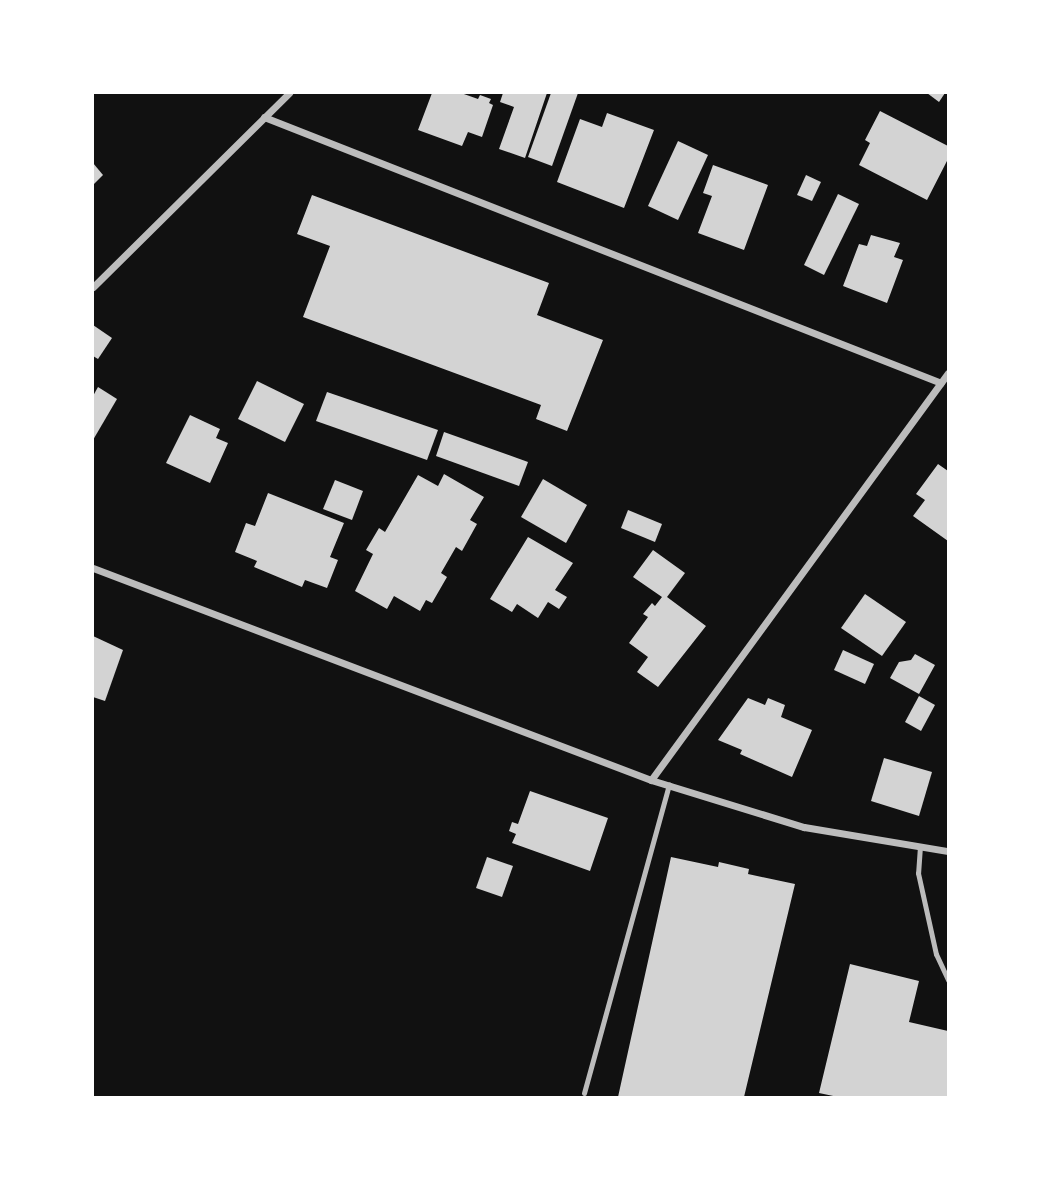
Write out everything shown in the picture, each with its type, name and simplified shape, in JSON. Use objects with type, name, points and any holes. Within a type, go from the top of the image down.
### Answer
[{"type":"street","points":[[93,287],[289,93]]},
{"type":"street","points":[[264,117],[941,383]]},
{"type":"street","points":[[651,779],[948,373]]},
{"type":"street","points":[[93,568],[669,785],[804,827],[948,851]]},
{"type":"lane","points":[[584,1093],[669,785]]},
{"type":"lane","points":[[920,846],[918,873],[936,954],[948,980]]},
{"type":"building","points":[[432,93],[461,93],[478,99],[480,95],[491,99],[489,103],[493,105],[482,137],[468,132],[462,146],[418,130]]},
{"type":"building","points":[[503,93],[547,93],[525,158],[499,149],[514,107],[500,102]]},
{"type":"building","points":[[551,93],[578,93],[552,166],[528,157]]},
{"type":"building","points":[[927,93],[945,93],[939,102]]},
{"type":"building","points":[[880,111],[948,146],[948,159],[927,200],[859,165],[870,143],[865,140]]},
{"type":"building","points":[[607,113],[654,130],[624,208],[557,182],[580,119],[602,127]]},
{"type":"building","points":[[678,141],[708,155],[678,220],[648,206]]},
{"type":"building","points":[[93,163],[103,175],[93,185]]},
{"type":"building","points":[[713,165],[768,185],[744,250],[698,233],[712,196],[703,193]]},
{"type":"building","points":[[806,175],[821,182],[812,201],[797,195]]},
{"type":"building","points":[[838,194],[859,204],[824,275],[804,265]]},
{"type":"building","points":[[312,195],[549,283],[537,315],[603,340],[567,431],[536,419],[541,405],[303,317],[330,246],[297,234]]},
{"type":"building","points":[[871,235],[900,243],[894,257],[903,260],[887,303],[843,286],[859,244],[867,246]]},
{"type":"building","points":[[93,325],[112,338],[98,359],[93,356]]},
{"type":"building","points":[[257,381],[304,404],[285,442],[238,419]]},
{"type":"building","points":[[98,387],[117,399],[93,440],[93,396]]},
{"type":"building","points":[[327,392],[438,430],[427,460],[316,421]]},
{"type":"building","points":[[190,415],[220,429],[216,438],[228,443],[210,483],[166,463]]},
{"type":"building","points":[[444,432],[528,462],[519,486],[436,456]]},
{"type":"building","points":[[938,464],[948,471],[948,541],[913,516],[925,500],[916,494]]},
{"type":"building","points":[[444,474],[484,497],[470,520],[477,524],[462,551],[456,547],[441,573],[447,577],[432,603],[426,600],[420,611],[394,596],[387,609],[355,591],[373,554],[366,550],[379,528],[385,532],[418,475],[438,486]]},
{"type":"building","points":[[543,479],[587,505],[566,543],[521,517]]},
{"type":"building","points":[[335,480],[363,491],[352,520],[323,509]]},
{"type":"building","points":[[268,493],[344,523],[330,557],[338,560],[327,588],[305,580],[302,587],[254,567],[257,561],[235,552],[246,523],[255,526]]},
{"type":"building","points":[[628,510],[662,524],[655,542],[621,528]]},
{"type":"building","points":[[528,537],[573,563],[555,590],[567,597],[559,609],[548,602],[538,618],[517,604],[512,612],[490,599]]},
{"type":"building","points":[[653,550],[685,573],[667,597],[706,626],[658,687],[637,672],[648,657],[629,643],[648,617],[643,614],[652,603],[655,606],[662,597],[633,577]]},
{"type":"building","points":[[865,594],[906,622],[882,656],[841,628]]},
{"type":"building","points":[[93,636],[123,650],[105,701],[93,697]]},
{"type":"building","points":[[843,650],[874,664],[865,684],[834,670]]},
{"type":"building","points":[[915,654],[935,665],[919,694],[890,678],[899,662],[911,660]]},
{"type":"building","points":[[919,696],[935,705],[921,731],[905,722]]},
{"type":"building","points":[[748,698],[765,705],[768,698],[785,705],[781,717],[812,730],[792,777],[740,754],[742,750],[718,740]]},
{"type":"building","points":[[884,758],[932,772],[919,816],[871,801]]},
{"type":"building","points":[[530,791],[608,818],[590,871],[512,843],[516,834],[509,831],[512,822],[518,824]]},
{"type":"building","points":[[487,857],[513,866],[502,897],[476,888]]},
{"type":"building","points":[[671,857],[718,867],[719,862],[749,869],[748,874],[795,884],[744,1097],[618,1097]]},
{"type":"building","points":[[850,964],[919,981],[909,1022],[948,1031],[948,1097],[838,1097],[819,1093]]}]
